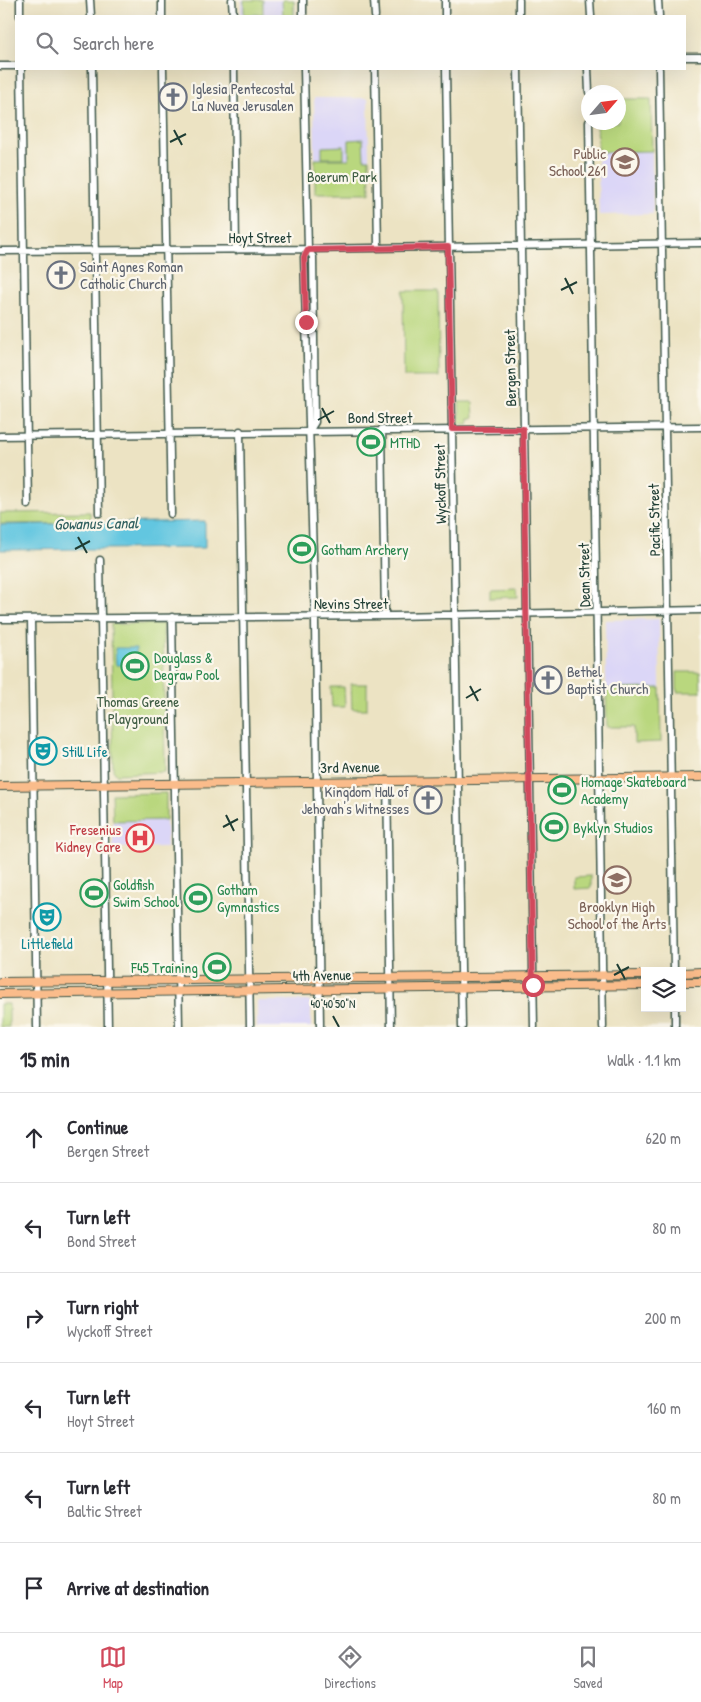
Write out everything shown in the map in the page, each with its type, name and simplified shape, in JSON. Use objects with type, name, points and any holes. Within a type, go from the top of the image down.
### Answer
[{"type":"main road","name":"3rd Avenue","points":[[0,786],[701,777]]},
{"type":"main road","points":[[686,973],[701,972]]},
{"type":"main road","name":"4th Avenue","points":[[0,982],[641,975]]},
{"type":"main road","points":[[686,982],[701,982]]},
{"type":"main road","name":"4th Avenue","points":[[0,994],[533,985],[641,985]]},
{"type":"street","points":[[20,0],[20,15]]},
{"type":"street","points":[[90,0],[91,15]]},
{"type":"street","points":[[162,0],[162,15]]},
{"type":"street","points":[[232,0],[233,15]]},
{"type":"street","points":[[303,0],[304,15]]},
{"type":"street","points":[[374,0],[374,15]]},
{"type":"street","points":[[445,0],[445,15]]},
{"type":"street","points":[[518,0],[518,15]]},
{"type":"street","points":[[590,0],[591,15]]},
{"type":"street","points":[[658,0],[658,15]]},
{"type":"street","points":[[686,57],[701,57]]},
{"type":"street","points":[[0,66],[15,66]]},
{"type":"street","points":[[21,70],[28,505]]},
{"type":"street","points":[[92,70],[99,513]]},
{"type":"street","points":[[163,70],[171,514]]},
{"type":"street","points":[[234,70],[236,250]]},
{"type":"street","points":[[304,70],[308,250],[304,257],[307,422],[310,430],[314,616],[320,1027]]},
{"type":"street","points":[[375,70],[378,248]]},
{"type":"street","name":"Wyckoff Street","points":[[446,70],[462,1027]]},
{"type":"street","name":"Bergen Street","points":[[518,70],[534,1027]]},
{"type":"street","points":[[588,70],[589,85]]},
{"type":"street","name":"Pacific Street","points":[[659,70],[674,967]]},
{"type":"street","name":"Dean Street","points":[[589,130],[603,1027]]},
{"type":"street","name":"Hoyt Street","points":[[0,251],[308,250],[701,243]]},
{"type":"street","name":"Bond Street","points":[[0,436],[382,429],[701,427]]},
{"type":"street","points":[[382,429],[385,616]]},
{"type":"street","points":[[240,431],[250,1027]]},
{"type":"street","points":[[100,560],[108,1027]]},
{"type":"street","name":"Nevins Street","points":[[0,619],[385,616],[701,610]]},
{"type":"street","points":[[172,617],[179,1027]]},
{"type":"street","points":[[31,619],[37,1027]]},
{"type":"street","points":[[387,780],[391,1027]]},
{"type":"street","points":[[675,1012],[675,1027]]},
{"type":"shaded area","points":[[241,0],[295,0],[295,15],[241,15]]},
{"type":"shaded area","points":[[314,98],[368,98],[369,159],[315,159]]},
{"type":"shaded area","name":"Public School 261","points":[[626,99],[651,99],[653,214],[599,215],[597,130],[626,130]]},
{"type":"shaded area","points":[[659,619],[661,742],[634,743],[634,727],[607,727],[605,620]]},
{"type":"shaded area","name":"Fresenius Kidney Care","points":[[166,820],[167,847],[113,848],[113,821]]},
{"type":"shaded area","points":[[257,1001],[311,1001],[311,1027],[257,1027]]},
{"type":"green space","points":[[244,0],[263,0],[263,14],[244,15]]},
{"type":"green space","points":[[282,0],[294,0],[294,15],[283,15]]},
{"type":"green space","points":[[626,99],[651,99],[652,151],[598,152],[597,130],[626,130]]},
{"type":"green space","name":"Boerum Park","points":[[363,139],[364,159],[369,159],[370,193],[315,193],[315,159],[349,159],[349,140]]},
{"type":"green space","points":[[344,146],[344,158],[322,158],[322,147]]},
{"type":"green space","points":[[403,291],[438,291],[439,377],[404,377]]},
{"type":"green space","points":[[459,402],[473,402],[474,418],[469,418],[469,424],[460,424]]},
{"type":"green space","points":[[90,512],[91,523],[0,524],[0,513]]},
{"type":"green space","points":[[517,588],[518,597],[490,598],[490,589]]},
{"type":"green space","name":"Thomas Greene Playground","points":[[111,624],[163,624],[165,772],[116,774],[113,770]]},
{"type":"green space","points":[[677,672],[700,672],[701,692],[677,692]]},
{"type":"green space","points":[[351,684],[367,684],[367,709],[352,709]]},
{"type":"green space","points":[[331,687],[344,687],[345,707],[332,707]]},
{"type":"green space","points":[[660,688],[661,742],[634,743],[634,727],[607,727],[606,689]]},
{"type":"green space","points":[[166,793],[166,820],[113,821],[112,794]]},
{"type":"green space","points":[[591,876],[591,888],[574,889],[574,877]]},
{"type":"green space","points":[[0,1004],[9,1004],[9,1027],[0,1027]]},
{"type":"water","name":"Gowanus Canal","points":[[205,521],[205,548],[0,550],[0,525]]},
{"type":"water","points":[[115,648],[136,648],[136,665],[116,665]]},
{"type":"place","name":"Iglesia Pentecostal La Nuvea Jerusalen","points":[[173,97]]},
{"type":"place","name":"Public School 261","points":[[625,162]]},
{"type":"place","name":"Saint Agnes Roman Catholic Church","points":[[61,275]]},
{"type":"place","name":"MTHD","points":[[371,442]]},
{"type":"place","name":"Gotham Archery","points":[[302,549]]},
{"type":"place","name":"Douglass & Degraw Pool","points":[[135,666]]},
{"type":"place","name":"Bethel Baptist Church","points":[[548,680]]},
{"type":"place","name":"Still Life","points":[[43,751]]},
{"type":"place","name":"Homage Skateboard Academy","points":[[562,790]]},
{"type":"place","name":"Kingdom Hall of Jehovah's Witnesses","points":[[428,800]]},
{"type":"place","name":"Byklyn Studios","points":[[554,827]]},
{"type":"place","name":"Fresenius Kidney Care","points":[[140,838]]},
{"type":"place","name":"Brooklyn High School of the Arts","points":[[617,880]]},
{"type":"place","name":"Goldfish Swim School","points":[[94,893]]},
{"type":"place","name":"Gotham Gymnastics","points":[[198,898]]},
{"type":"place","name":"Littlefield","points":[[47,917]]},
{"type":"place","name":"F45 Training","points":[[217,967]]},
{"type":"route","points":[[306,322],[304,257],[308,250],[448,247],[452,429],[523,429],[533,985]]}]
